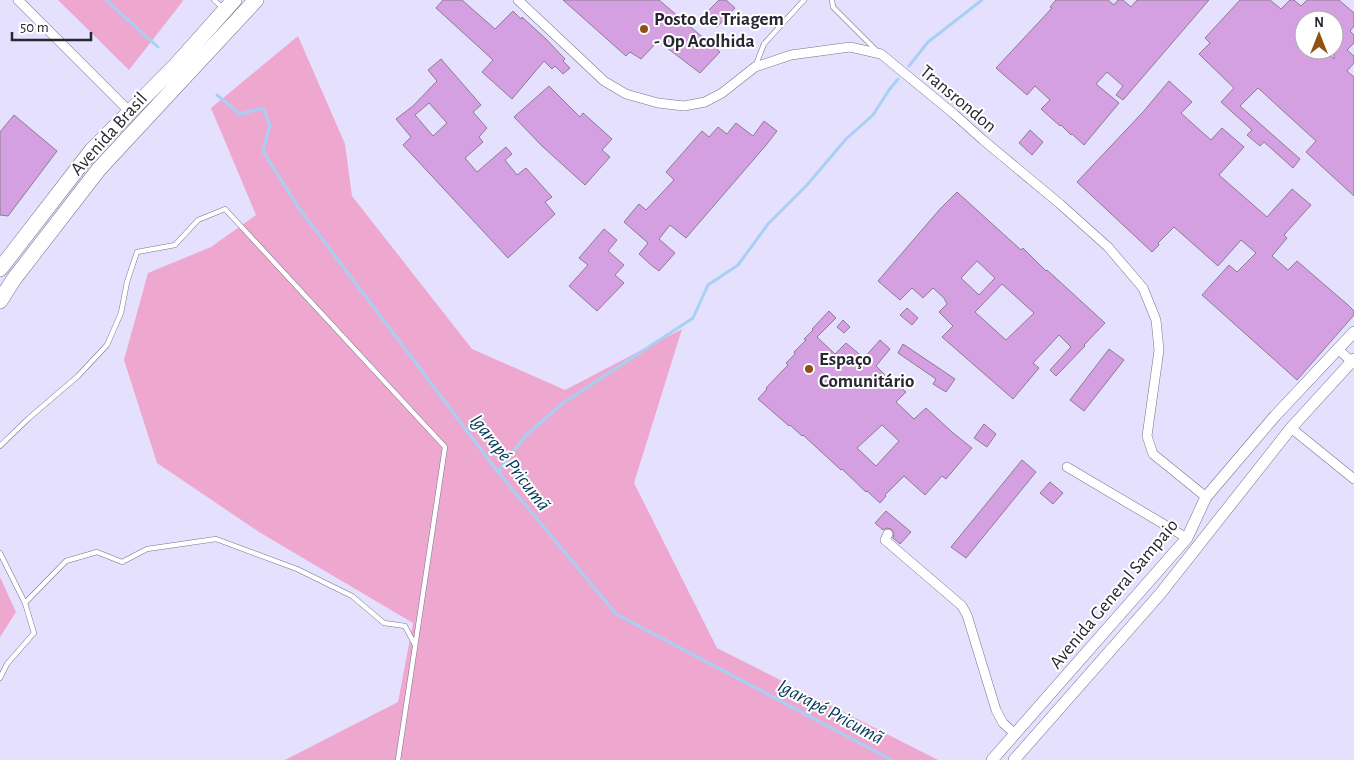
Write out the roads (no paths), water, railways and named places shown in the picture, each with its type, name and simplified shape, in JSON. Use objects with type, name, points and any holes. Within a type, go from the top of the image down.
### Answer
[{"type":"highway","name":"Avenida Brasil","points":[[0,301],[14,279],[99,170],[256,0]]},
{"type":"highway","name":"Avenida Brasil","points":[[0,269],[92,150],[176,65],[224,3]]},
{"type":"street","points":[[18,0],[129,111]]},
{"type":"street","name":"Transrondon","points":[[518,0],[604,81],[626,94],[684,106],[705,102],[722,93],[755,67],[791,55],[850,47],[880,54],[954,114],[1108,246],[1143,288],[1156,320],[1159,350],[1147,436],[1153,454],[1206,497]]},
{"type":"street","name":"Avenida General Sampaio","points":[[992,760],[1187,538],[1206,497],[1275,416],[1354,332]]},
{"type":"street","points":[[1338,349],[1353,361]]},
{"type":"street","name":"Avenida General Sampaio","points":[[1014,760],[1160,594],[1291,428],[1353,361]]},
{"type":"street","points":[[1291,428],[1354,479]]},
{"type":"street","points":[[1067,468],[1187,538]]},
{"type":"street","points":[[888,534],[886,540],[962,606],[967,615],[996,710],[1003,723],[1015,734]]},
{"type":"street","points":[[1148,583],[1160,594]]},
{"type":"lane","points":[[755,67],[764,44],[804,0]]},
{"type":"lane","points":[[832,0],[833,7],[880,54]]},
{"type":"lane","points":[[0,446],[78,376],[107,345],[121,314],[127,282],[137,252],[175,245],[198,220],[225,209],[445,447],[398,760]]},
{"type":"lane","points":[[25,603],[66,561],[97,552],[122,562],[147,549],[216,539],[296,569],[352,596],[384,622],[405,626],[415,645]]},
{"type":"lane","points":[[0,553],[25,603],[34,633],[7,664],[0,678]]},
{"type":"waterway","name":"Igarapé Pricumã","points":[[106,0],[158,47]]},
{"type":"waterway","points":[[909,66],[928,42],[982,0]]},
{"type":"waterway","points":[[498,472],[526,435],[563,403],[693,318],[708,285],[738,265],[768,224],[807,185],[846,139],[873,115],[898,79]]},
{"type":"waterway","name":"Igarapé Pricumã","points":[[217,95],[240,114],[263,108],[270,125],[263,151],[298,207],[498,472],[616,614],[892,760]]},
{"type":"place","name":"Posto de Triagem - Op Acolhida","points":[[644,29]]},
{"type":"place","name":"Espaço Comunitário","points":[[809,369]]}]
